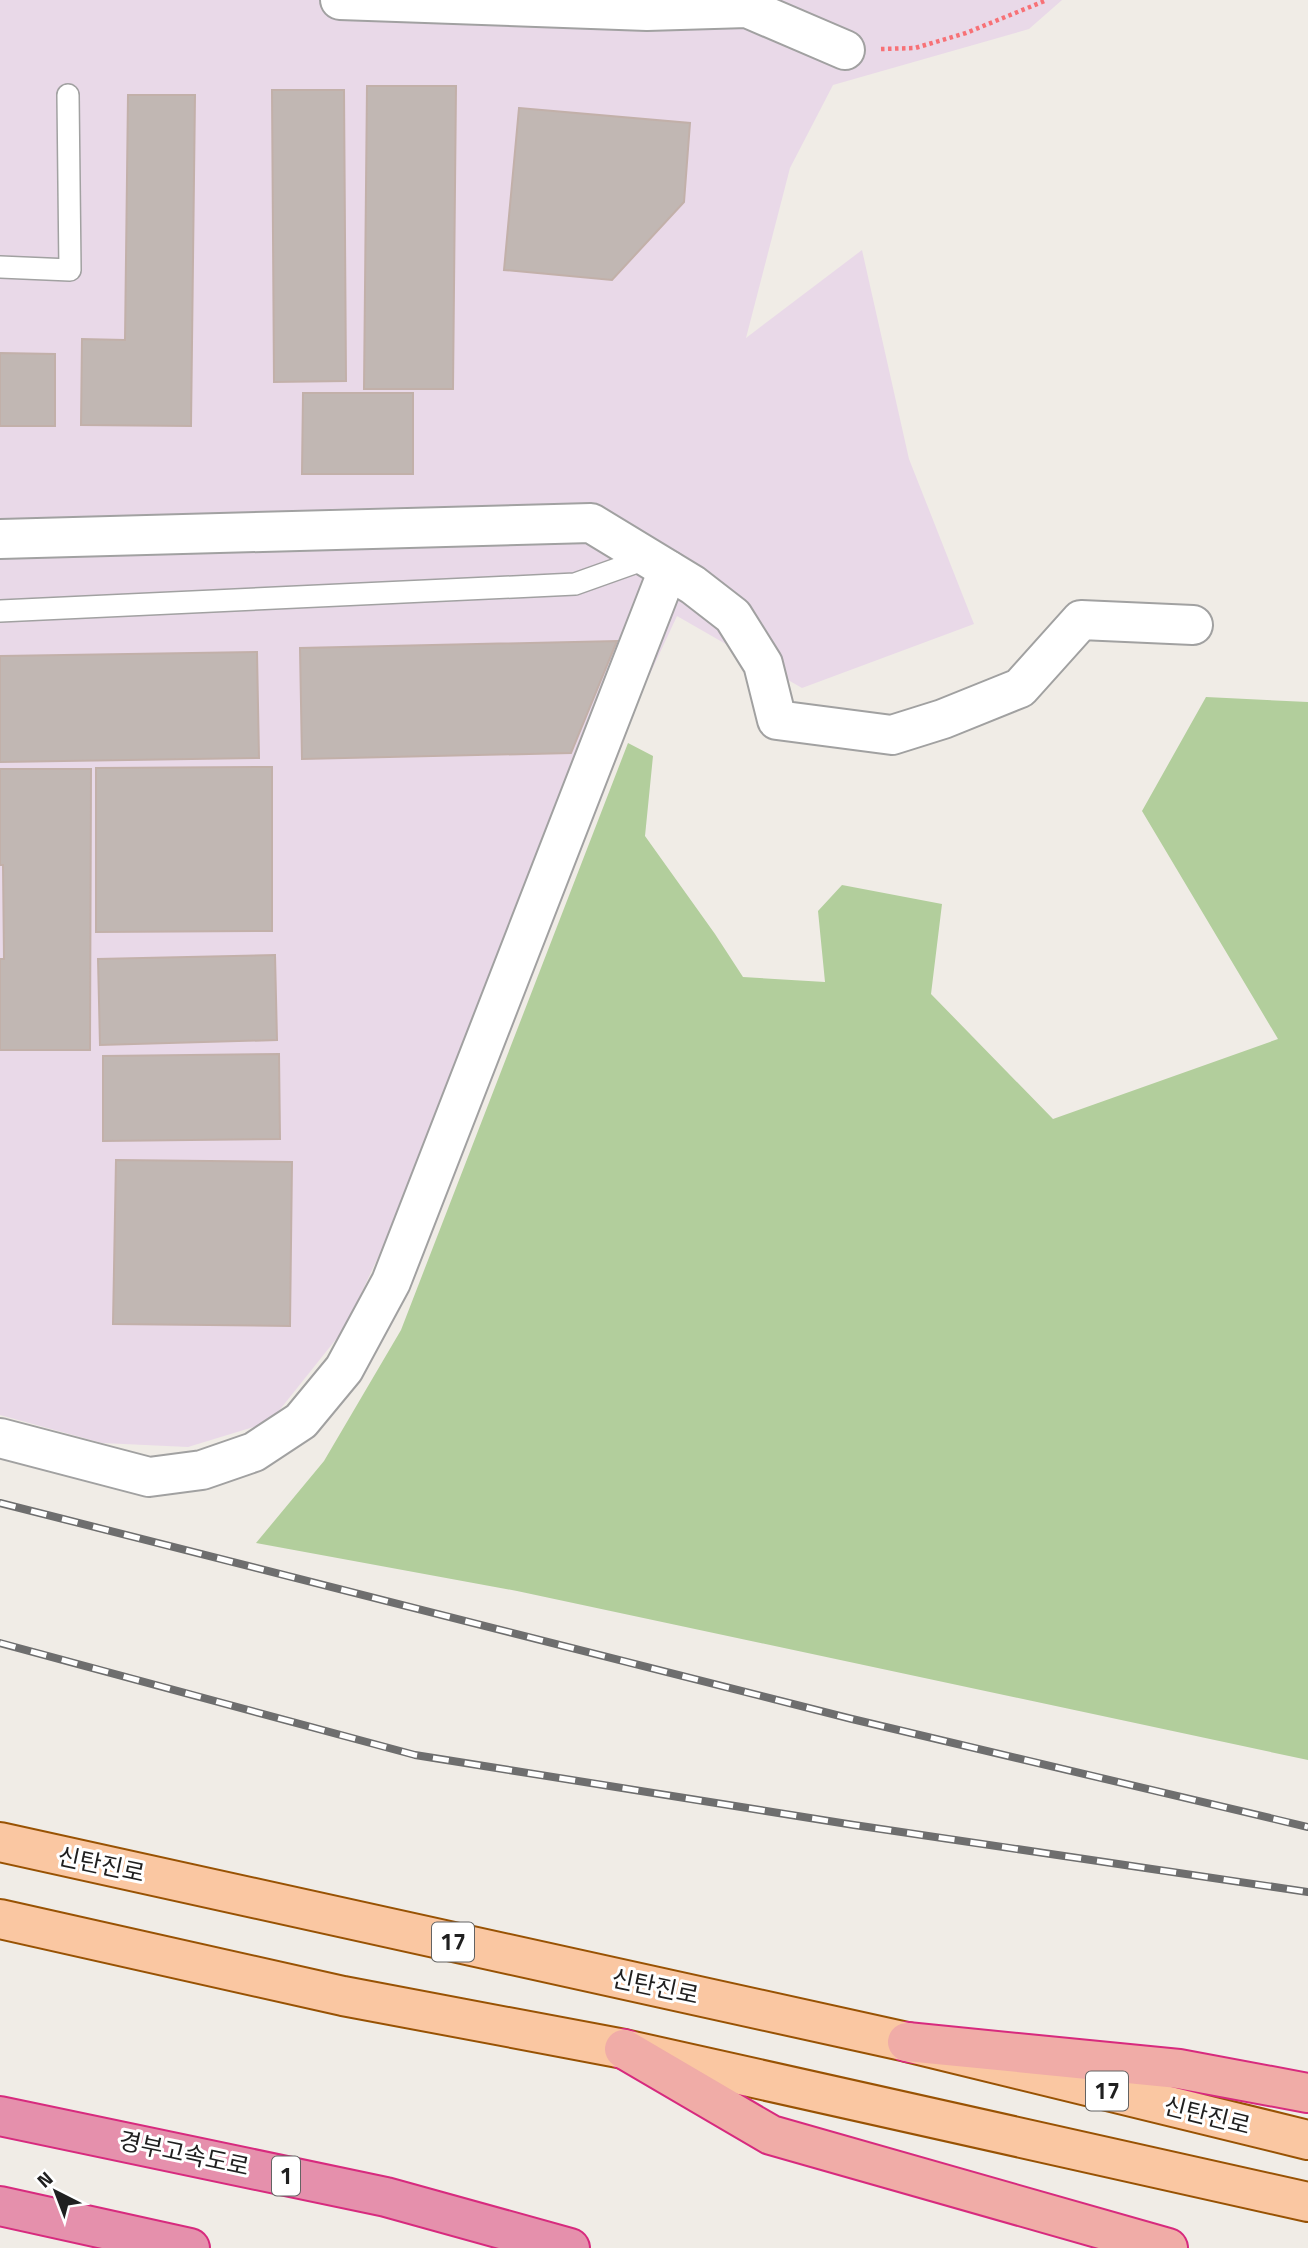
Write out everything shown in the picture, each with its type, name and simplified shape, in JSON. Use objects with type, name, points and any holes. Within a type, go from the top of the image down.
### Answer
[{"type":"highway","points":[[907,2042],[1179,2069],[1308,2093]]},
{"type":"highway","points":[[624,2049],[771,2135],[1168,2248]]},
{"type":"highway","name":"경부고속도로","points":[[0,2116],[386,2197],[570,2248]]},
{"type":"highway","points":[[0,2206],[190,2248]]},
{"type":"main road","name":"신탄진로","points":[[0,1842],[907,2042],[1308,2140]]},
{"type":"main road","points":[[0,1919],[342,1996],[624,2049],[1308,2202]]},
{"type":"street","points":[[340,0],[647,11],[747,8],[845,51]]},
{"type":"street","points":[[0,540],[591,523],[693,585],[733,615],[763,664],[777,720],[892,735],[943,719],[1020,688],[1081,620],[1193,625]]},
{"type":"street","points":[[0,1438],[149,1478],[202,1470],[254,1452],[301,1421],[344,1369],[391,1282],[658,564]]},
{"type":"lane","points":[[0,267],[70,270],[68,95]]},
{"type":"lane","points":[[0,611],[575,584],[658,564]]},
{"type":"path","points":[[845,51],[915,48],[966,33],[1047,0]]},
{"type":"shaded area","points":[[0,0],[1062,0],[1029,29],[833,85],[790,168],[746,338],[862,250],[909,459],[974,624],[802,688],[677,616],[345,1328],[270,1422],[188,1447],[102,1443],[0,1415]]},
{"type":"green space","points":[[1206,697],[1308,702],[1308,1760],[517,1591],[256,1543],[324,1461],[401,1330],[628,743],[653,756],[645,836],[743,977],[825,982],[818,911],[842,885],[942,904],[931,994],[1053,1119],[1278,1039],[1142,811]]},
{"type":"building","points":[[367,86],[456,86],[453,389],[364,389]]},
{"type":"building","points":[[272,90],[344,90],[346,381],[274,382]]},
{"type":"building","points":[[128,95],[195,95],[191,426],[81,425],[82,339],[125,340]]},
{"type":"building","points":[[519,108],[690,123],[684,202],[612,280],[504,270]]},
{"type":"building","points":[[0,353],[55,354],[55,426],[0,426]]},
{"type":"building","points":[[303,393],[413,393],[413,474],[302,474]]},
{"type":"building","points":[[617,641],[571,753],[302,759],[300,648]]},
{"type":"building","points":[[257,652],[259,758],[0,762],[0,656]]},
{"type":"building","points":[[272,767],[272,931],[96,932],[96,768]]},
{"type":"building","points":[[0,769],[91,769],[90,1050],[0,1050],[0,959],[4,959]]},
{"type":"building","points":[[275,955],[277,1040],[100,1045],[98,959]]},
{"type":"building","points":[[279,1054],[280,1139],[103,1141],[103,1056]]},
{"type":"building","points":[[116,1160],[292,1162],[290,1326],[113,1324]]},
{"type":"railway","points":[[0,1503],[852,1719],[1308,1827]]},
{"type":"railway","points":[[0,1643],[415,1755],[854,1825],[1308,1892]]}]
